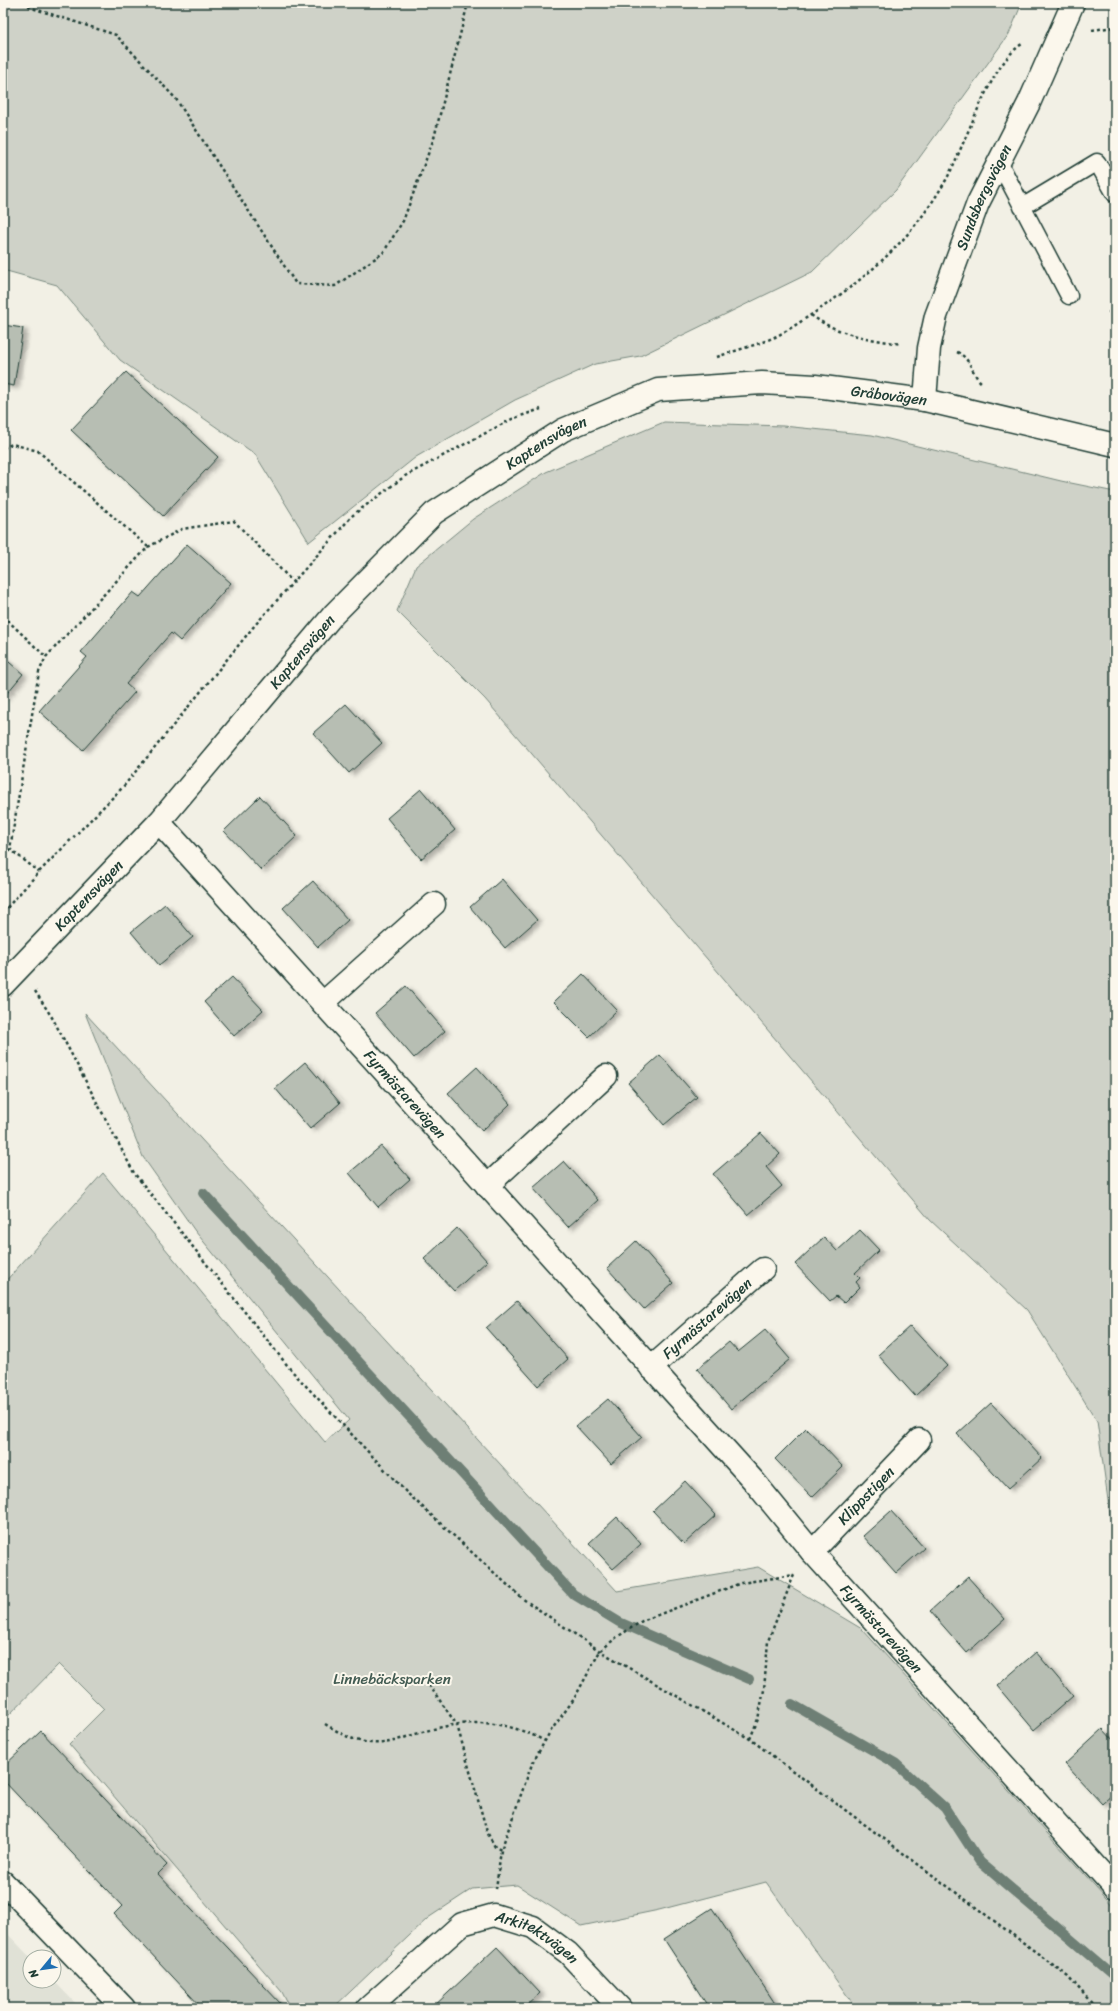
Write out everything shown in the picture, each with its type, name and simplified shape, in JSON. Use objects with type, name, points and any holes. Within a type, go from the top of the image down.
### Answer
[{"type":"street","name":"Sundsbergsvägen","points":[[925,400],[929,348],[936,316],[978,203],[1029,104],[1073,3]]},
{"type":"street","name":"Gråbovägen","points":[[658,390],[762,383],[815,386],[925,400],[1115,445]]},
{"type":"street","name":"Kaptensvägen","points":[[10,978],[159,822],[334,614],[434,513],[564,430],[658,390]]},
{"type":"street","name":"Fyrmästarevägen","points":[[159,822],[753,1480],[812,1552],[1115,1888]]},
{"type":"street","points":[[323,1003],[434,904]]},
{"type":"street","points":[[487,1186],[606,1076]]},
{"type":"street","name":"Fyrmästarevägen","points":[[651,1368],[763,1269]]},
{"type":"street","name":"Klippstigen","points":[[812,1552],[919,1440]]},
{"type":"street","points":[[3,1882],[124,2008]]},
{"type":"street","name":"Arkitektvägen","points":[[368,2008],[462,1924],[494,1915],[533,1927],[568,1954],[620,2008]]},
{"type":"lane","points":[[999,162],[1069,296]]},
{"type":"lane","points":[[1022,207],[1097,162],[1115,194]]},
{"type":"path","points":[[23,3],[32,8],[116,35],[176,99],[296,284],[335,286],[383,253],[403,220],[434,138],[468,3]]},
{"type":"path","points":[[811,315],[822,323],[855,337],[959,352],[968,359],[977,380],[983,384]]},
{"type":"path","points":[[3,448],[12,444],[38,451],[148,547]]},
{"type":"path","points":[[3,856],[10,849],[39,672],[46,656],[148,547],[182,529],[234,521],[293,582]]},
{"type":"path","points":[[3,616],[46,656]]},
{"type":"path","points":[[10,849],[39,872]]},
{"type":"path","points":[[10,978],[35,992],[53,1019],[134,1173],[291,1370],[406,1492],[523,1599],[600,1651],[750,1739],[1068,1976],[1096,2008]]},
{"type":"path","points":[[750,1739],[758,1719],[764,1690],[768,1641],[794,1575],[812,1552]]},
{"type":"path","points":[[494,1915],[501,1850],[513,1811],[532,1764],[545,1741],[574,1699],[600,1651],[617,1637],[642,1621],[741,1583],[794,1575]]},
{"type":"path","points":[[429,1685],[457,1725],[487,1832],[495,1847],[501,1850]]},
{"type":"path","points":[[325,1724],[347,1738],[372,1743],[395,1741],[444,1725],[478,1722],[504,1724],[527,1731],[545,1741]]},
{"type":"shaded area","points":[[3,1929],[22,1949],[22,1989],[62,1989],[80,2008],[3,2008]]},
{"type":"green space","points":[[3,3],[1022,3],[1009,34],[896,190],[812,272],[640,356],[595,364],[515,400],[416,457],[309,542],[255,454],[120,360],[57,285],[3,270]]},
{"type":"green space","points":[[664,422],[783,426],[872,435],[1061,481],[1115,492],[1115,1534],[1112,1529],[1097,1421],[1027,1310],[930,1220],[485,699],[397,611],[416,566],[473,519],[546,472]]},
{"type":"green space","name":"Linnebäcksparken","points":[[85,1013],[617,1591],[758,1567],[862,1629],[1115,1908],[1115,2008],[856,2008],[766,1882],[659,1910],[581,1926],[517,1885],[472,1889],[428,1918],[333,2008],[290,2008],[282,1992],[69,1744],[104,1709],[59,1664],[3,1721],[3,1284],[103,1173],[325,1442],[349,1420],[195,1231],[143,1157]]},
{"type":"building","points":[[1115,306],[1115,319],[1108,312]]},
{"type":"building","points":[[3,325],[23,328],[14,386],[3,384]]},
{"type":"building","points":[[126,372],[218,457],[163,516],[71,430]]},
{"type":"building","points":[[187,544],[231,583],[180,641],[171,633],[126,684],[135,692],[83,750],[39,711],[87,657],[81,652],[133,592],[140,597]]},
{"type":"building","points":[[3,657],[23,674],[3,698]]},
{"type":"building","points":[[346,704],[382,743],[349,773],[313,733]]},
{"type":"building","points":[[421,789],[455,830],[421,859],[387,818]]},
{"type":"building","points":[[260,796],[297,836],[261,870],[224,831]]},
{"type":"building","points":[[502,879],[537,920],[505,948],[470,907]]},
{"type":"building","points":[[313,881],[348,920],[318,947],[283,908]]},
{"type":"building","points":[[165,904],[193,937],[159,965],[131,932]]},
{"type":"building","points":[[583,974],[617,1010],[589,1037],[554,1002]]},
{"type":"building","points":[[232,977],[263,1010],[234,1036],[204,1002]]},
{"type":"building","points":[[406,986],[445,1031],[414,1058],[375,1013]]},
{"type":"building","points":[[660,1055],[697,1097],[664,1125],[628,1083]]},
{"type":"building","points":[[305,1062],[340,1103],[310,1129],[275,1088]]},
{"type":"building","points":[[477,1067],[510,1104],[482,1131],[448,1093]]},
{"type":"building","points":[[761,1133],[780,1154],[766,1167],[782,1186],[748,1215],[713,1174]]},
{"type":"building","points":[[381,1146],[410,1179],[378,1207],[349,1173]]},
{"type":"building","points":[[564,1161],[598,1200],[568,1227],[533,1188]]},
{"type":"building","points":[[457,1228],[487,1261],[454,1291],[424,1259]]},
{"type":"building","points":[[860,1230],[879,1250],[855,1273],[860,1278],[856,1282],[860,1287],[844,1303],[836,1296],[830,1301],[795,1264],[824,1237],[837,1251]]},
{"type":"building","points":[[636,1241],[673,1283],[644,1309],[607,1268]]},
{"type":"building","points":[[517,1301],[568,1359],[538,1386],[486,1328]]},
{"type":"building","points":[[910,1326],[947,1366],[915,1396],[878,1355]]},
{"type":"building","points":[[765,1330],[790,1359],[731,1409],[697,1369],[729,1342],[738,1352]]},
{"type":"building","points":[[608,1399],[642,1437],[611,1464],[576,1426]]},
{"type":"building","points":[[991,1403],[1042,1458],[1008,1489],[957,1434]]},
{"type":"building","points":[[806,1428],[843,1467],[812,1497],[775,1459]]},
{"type":"building","points":[[685,1481],[716,1515],[684,1544],[653,1511]]},
{"type":"building","points":[[891,1511],[924,1548],[896,1573],[863,1536]]},
{"type":"building","points":[[617,1517],[641,1544],[613,1569],[589,1543]]},
{"type":"building","points":[[968,1577],[1005,1619],[967,1653],[930,1611]]},
{"type":"building","points":[[1036,1652],[1073,1696],[1034,1730],[997,1686]]},
{"type":"building","points":[[1103,1729],[1115,1742],[1115,1792],[1102,1804],[1065,1764]]},
{"type":"building","points":[[41,1731],[167,1865],[158,1874],[281,2004],[277,2008],[202,2008],[114,1914],[122,1906],[3,1780],[3,1767]]},
{"type":"building","points":[[712,1908],[778,2008],[709,2008],[664,1939]]},
{"type":"building","points":[[497,1947],[540,1993],[524,2008],[432,2008]]},
{"type":"waterway","points":[[203,1193],[573,1594],[619,1622],[749,1679]]},
{"type":"waterway","points":[[792,1704],[895,1763],[945,1808],[980,1862],[1115,1977]]}]
